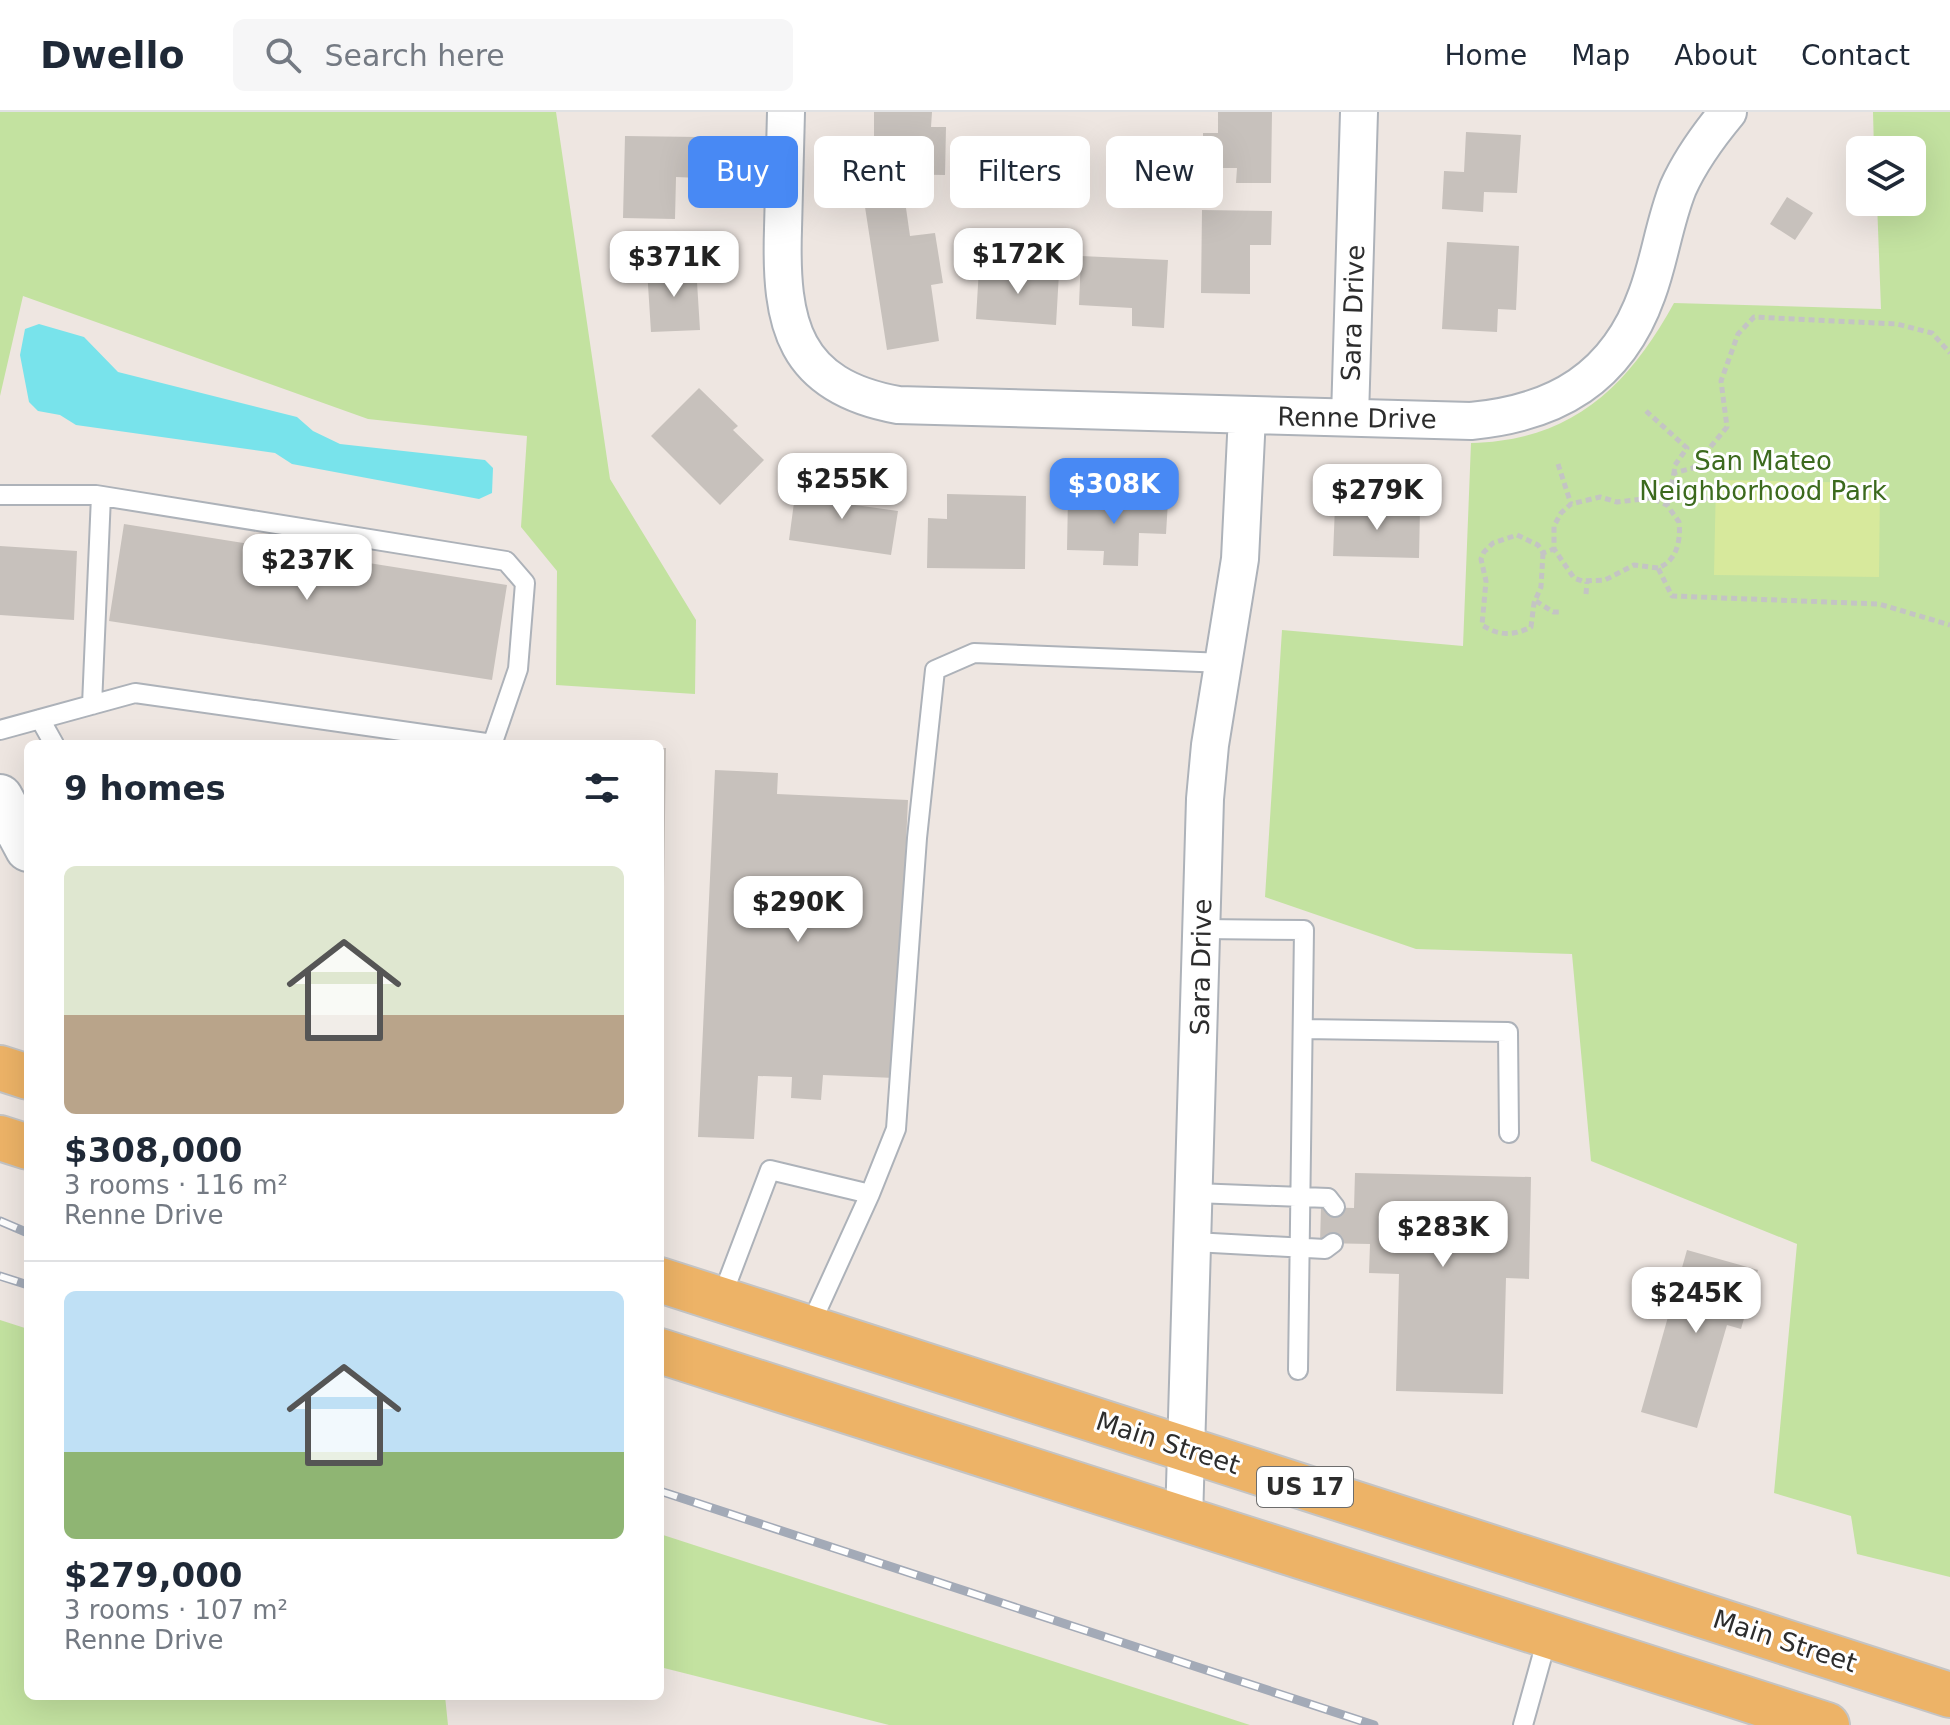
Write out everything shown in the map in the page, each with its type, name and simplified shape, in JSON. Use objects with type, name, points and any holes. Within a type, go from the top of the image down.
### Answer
[{"type":"main road","points":[[0,1068],[24,1076]]},
{"type":"main road","name":"Main Street","points":[[664,1281],[1950,1695]]},
{"type":"main road","name":"US 17","points":[[664,1352],[1827,1725]]},
{"type":"street","name":"Renne Drive","points":[[786,112],[781,270],[785,312],[797,345],[818,372],[865,399],[898,405],[1471,421],[1511,417],[1540,409],[1571,392],[1604,367],[1629,332],[1647,293],[1663,231],[1698,148],[1728,112]]},
{"type":"street","name":"Sara Drive","points":[[1350,417],[1359,112]]},
{"type":"street","name":"Sara Drive","points":[[1184,1520],[1205,799],[1210,745],[1240,559],[1247,416]]},
{"type":"street","points":[[0,797],[24,842]]},
{"type":"lane","points":[[0,495],[101,496],[506,561],[525,583],[518,669],[494,740]]},
{"type":"lane","points":[[92,705],[101,496]]},
{"type":"lane","points":[[809,1328],[896,1129],[917,838],[935,670],[974,653],[1225,663]]},
{"type":"lane","points":[[0,730],[135,693],[393,736],[450,740]]},
{"type":"lane","points":[[40,719],[52,740]]},
{"type":"lane","points":[[1202,929],[1304,930],[1298,1370]]},
{"type":"lane","points":[[1303,1029],[1508,1032],[1509,1133]]},
{"type":"lane","points":[[721,1299],[770,1170],[870,1194]]},
{"type":"lane","points":[[1195,1193],[1299,1195],[1328,1198],[1335,1207]]},
{"type":"lane","points":[[1194,1242],[1325,1249],[1333,1243]]},
{"type":"lane","points":[[1523,1725],[1548,1635]]},
{"type":"path","points":[[1674,473],[1693,468],[1727,427],[1721,381],[1738,334],[1754,317],[1897,324],[1932,333],[1950,353]]},
{"type":"path","points":[[1646,411],[1687,448],[1675,465],[1671,498],[1667,505]]},
{"type":"path","points":[[1558,464],[1571,504]]},
{"type":"path","points":[[1600,497],[1617,502],[1651,498],[1667,505],[1679,522],[1681,535],[1671,557],[1658,568],[1634,565],[1615,577],[1587,582],[1574,578],[1554,549],[1554,526],[1561,513],[1571,504],[1600,497]]},
{"type":"path","points":[[1671,498],[1716,499]]},
{"type":"path","points":[[1517,535],[1538,545],[1543,553],[1541,587],[1531,627],[1522,631],[1493,632],[1482,625],[1486,581],[1481,559],[1493,543],[1517,535]]},
{"type":"path","points":[[1543,553],[1554,549]]},
{"type":"path","points":[[1658,568],[1672,596],[1879,604],[1950,625]]},
{"type":"path","points":[[1586,594],[1587,582]]},
{"type":"path","points":[[1536,601],[1553,612],[1560,612]]},
{"type":"green space","points":[[0,112],[556,112],[610,479],[696,620],[695,694],[556,685],[557,571],[521,527],[527,436],[368,419],[23,296],[0,396]]},
{"type":"green space","name":"San Mateo Neighborhood Park","points":[[1873,112],[1950,112],[1950,1577],[1857,1554],[1851,1516],[1774,1493],[1797,1244],[1591,1161],[1572,954],[1416,949],[1265,897],[1282,630],[1463,646],[1471,443],[1507,440],[1538,432],[1567,420],[1593,404],[1637,360],[1674,303],[1881,309],[1878,216],[1926,216],[1926,136],[1874,136]]},
{"type":"green space","points":[[1716,480],[1880,483],[1879,577],[1714,575]]},
{"type":"green space","points":[[0,1320],[24,1328],[24,1700],[445,1700],[448,1725],[0,1725]]},
{"type":"green space","points":[[664,1535],[1250,1725],[889,1725],[664,1668]]},
{"type":"water","points":[[39,324],[84,337],[118,372],[297,417],[313,431],[340,444],[485,460],[493,468],[492,493],[479,499],[292,464],[275,453],[76,425],[60,415],[38,411],[29,402],[20,355],[25,329]]},
{"type":"building","points":[[874,112],[932,112],[931,127],[946,127],[945,175],[934,175],[934,136],[874,136]]},
{"type":"building","points":[[1218,112],[1272,112],[1271,183],[1236,183],[1237,168],[1223,168],[1223,136],[1203,136],[1203,133],[1218,133]]},
{"type":"building","points":[[1466,132],[1521,135],[1517,193],[1484,192],[1483,212],[1442,209],[1444,171],[1464,172]]},
{"type":"building","points":[[625,136],[688,137],[688,178],[676,177],[675,219],[623,218]]},
{"type":"building","points":[[1787,197],[1813,213],[1795,240],[1770,224]]},
{"type":"building","points":[[865,208],[906,208],[910,236],[935,233],[943,283],[931,285],[939,341],[887,350]]},
{"type":"building","points":[[1202,210],[1272,211],[1271,245],[1250,245],[1250,294],[1201,293]]},
{"type":"building","points":[[1447,242],[1519,246],[1516,310],[1498,309],[1497,332],[1442,329]]},
{"type":"building","points":[[1081,256],[1168,260],[1164,328],[1132,326],[1132,308],[1079,305]]},
{"type":"building","points":[[696,266],[700,330],[651,332],[647,269]]},
{"type":"building","points":[[979,268],[1059,273],[1056,325],[976,319]]},
{"type":"building","points":[[699,388],[738,426],[733,430],[764,460],[720,505],[651,436]]},
{"type":"building","points":[[816,478],[851,483],[848,504],[898,511],[891,555],[789,540],[795,495],[814,497]]},
{"type":"building","points":[[947,494],[1026,496],[1025,569],[927,568],[928,518],[947,519]]},
{"type":"building","points":[[1068,497],[1168,501],[1166,534],[1139,533],[1138,566],[1103,565],[1104,551],[1067,550]]},
{"type":"building","points":[[1335,506],[1420,508],[1419,558],[1333,556]]},
{"type":"building","points":[[124,524],[507,585],[492,680],[109,621]]},
{"type":"building","points":[[0,546],[77,551],[74,620],[0,615]]},
{"type":"building","points":[[664,748],[666,748],[664,887]]},
{"type":"building","points":[[715,770],[778,773],[777,794],[908,800],[895,1078],[823,1075],[821,1100],[791,1098],[792,1077],[758,1076],[754,1139],[698,1137]]},
{"type":"building","points":[[1355,1173],[1531,1177],[1529,1279],[1506,1278],[1503,1394],[1396,1391],[1399,1274],[1369,1273],[1370,1244],[1320,1243],[1321,1207],[1354,1208]]},
{"type":"building","points":[[1687,1250],[1758,1270],[1741,1329],[1727,1325],[1697,1428],[1641,1412]]},
{"type":"railway","points":[[0,1221],[24,1231]]},
{"type":"railway","points":[[0,1276],[24,1284]]},
{"type":"railway","points":[[664,1492],[1374,1725]]}]
